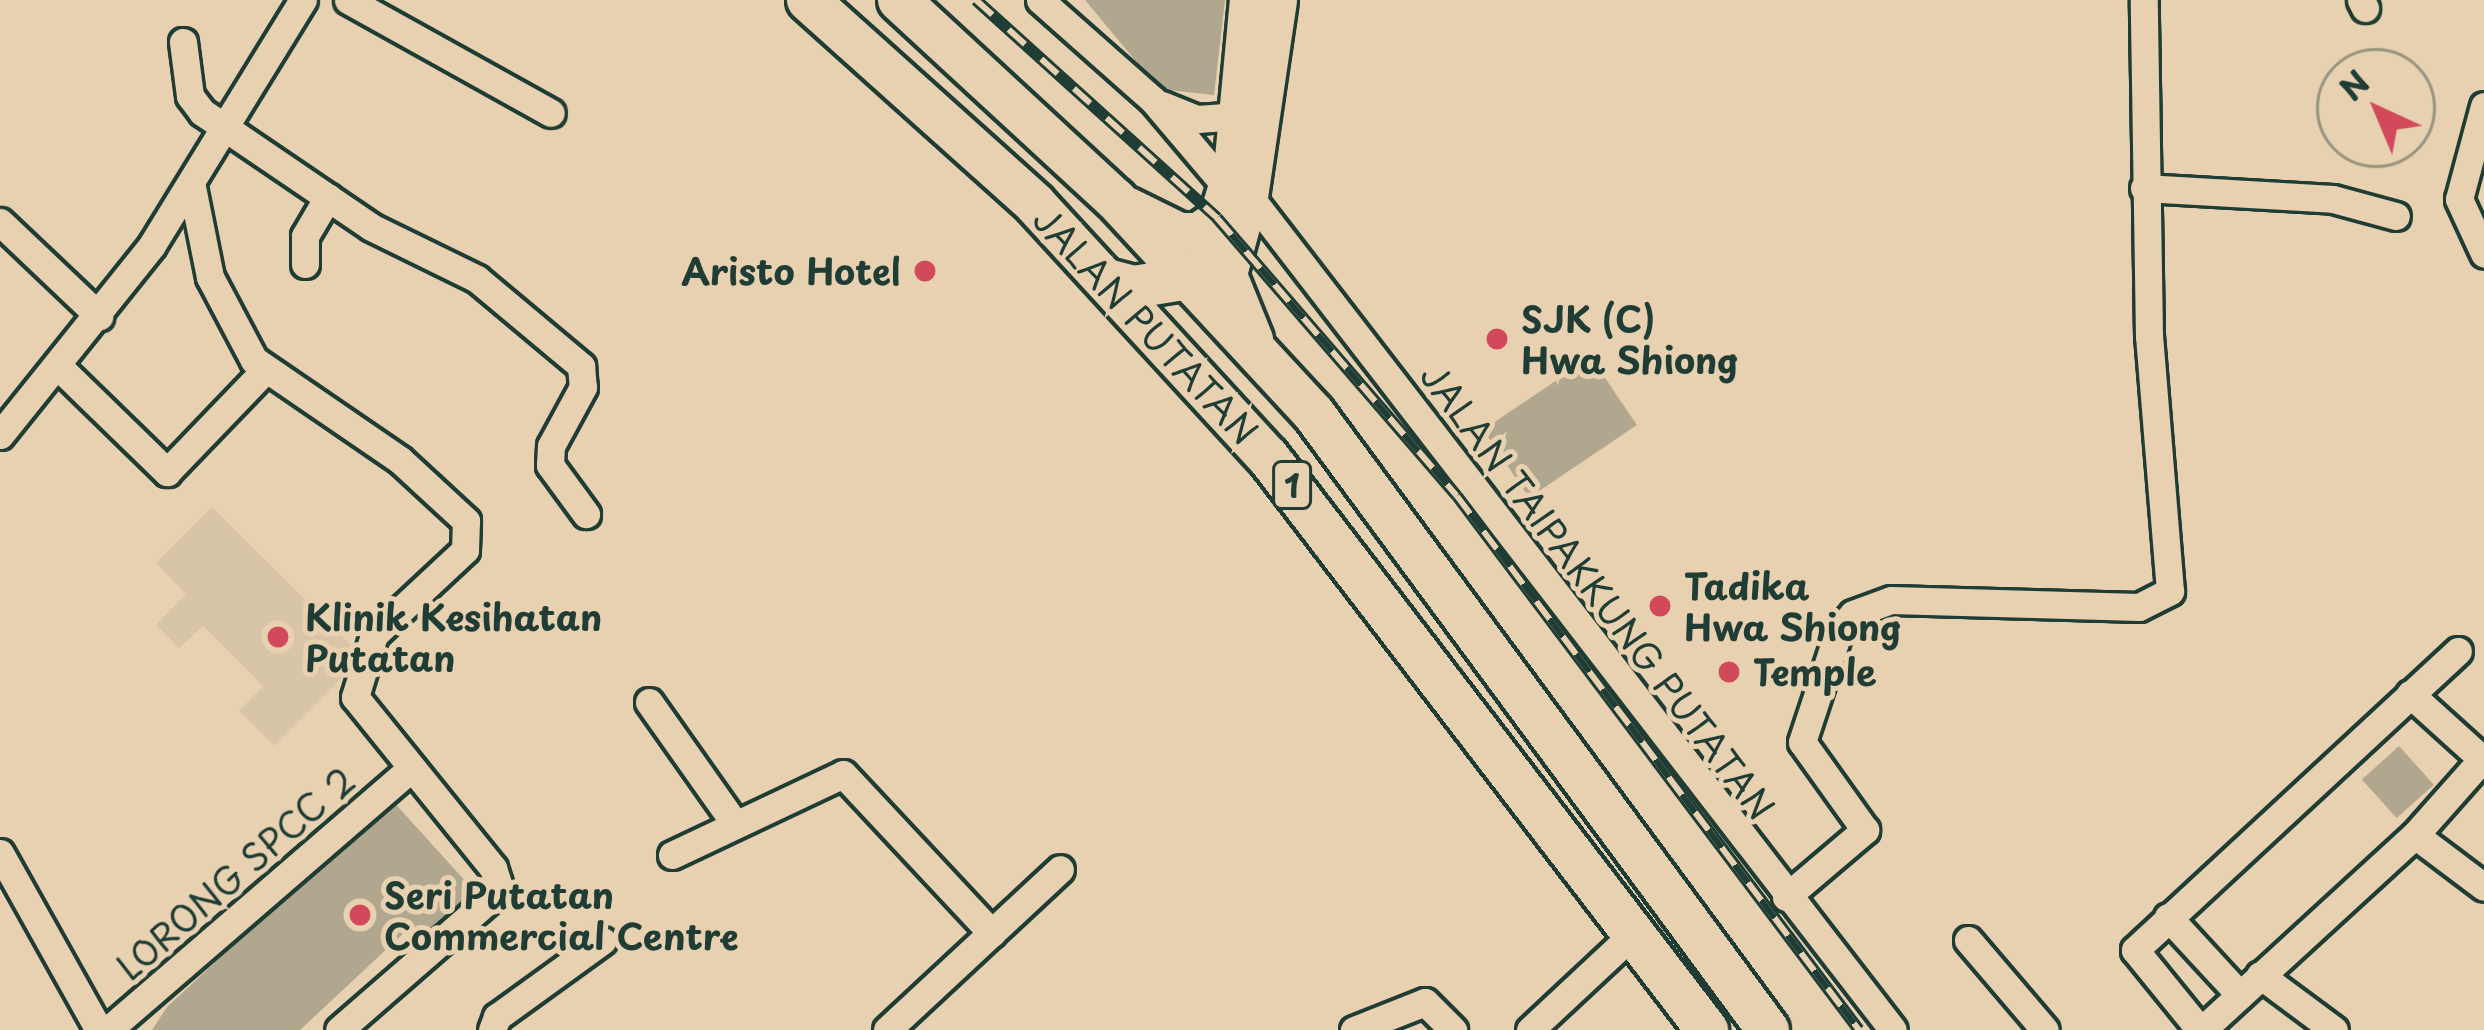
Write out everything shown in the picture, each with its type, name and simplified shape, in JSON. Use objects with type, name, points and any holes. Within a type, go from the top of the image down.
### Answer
[{"type":"highway","name":"JALAN PUTATAN","points":[[808,0],[1110,281],[1268,457],[1707,1030]]},
{"type":"highway","name":"JALAN PUTATAN","points":[[898,0],[1115,199],[1314,414],[1768,1030]]},
{"type":"highway","points":[[1110,281],[1134,287],[1189,278],[1234,239]]},
{"type":"highway","points":[[1268,457],[1282,424],[1314,414]]},
{"type":"main road","points":[[1115,199],[1162,225],[1198,231],[1213,224],[1239,193],[1236,116],[1248,0]]},
{"type":"main road","points":[[1267,360],[1228,275],[1239,193],[1279,0]]},
{"type":"street","points":[[0,435],[152,245],[228,129],[303,0]]},
{"type":"street","points":[[348,0],[551,113]]},
{"type":"street","name":"JALAN TAIPAKKUNG PUTATAN","points":[[1040,0],[1153,100],[1288,240],[1292,262],[1442,440],[1786,897],[1893,1030]]},
{"type":"street","points":[[1786,897],[1865,830],[1802,742],[1839,630],[1853,614],[1891,600],[2139,607],[2170,591],[2144,188],[2144,0]]},
{"type":"street","points":[[183,42],[190,96],[228,129],[328,196],[476,279],[581,366],[583,387],[551,446],[550,465],[586,514]]},
{"type":"street","points":[[1153,100],[1197,119],[1236,116]]},
{"type":"street","points":[[2484,106],[2459,200],[2484,253]]},
{"type":"street","points":[[192,187],[205,258],[230,324],[265,370],[400,460],[466,520],[465,550],[374,634],[355,697],[493,868],[500,890],[339,1030]]},
{"type":"street","points":[[2144,188],[2333,199],[2396,217]]},
{"type":"street","points":[[305,264],[305,236],[328,196]]},
{"type":"street","points":[[0,222],[99,316]]},
{"type":"street","points":[[152,245],[205,258]]},
{"type":"street","points":[[59,367],[167,472],[265,370]]},
{"type":"street","points":[[2410,694],[2483,758],[2414,835],[2201,1030],[2137,961],[2135,950],[2168,917],[2410,694],[2458,651]]},
{"type":"street","points":[[649,702],[735,824]]},
{"type":"street","name":"LORONG SPCC 2","points":[[104,1030],[410,770]]},
{"type":"street","points":[[672,855],[843,774],[992,933]]},
{"type":"street","points":[[2414,835],[2484,887]]},
{"type":"street","points":[[0,853],[104,1030]]},
{"type":"street","points":[[886,1030],[1060,869]]},
{"type":"street","points":[[2168,917],[2240,995]]},
{"type":"street","points":[[1530,1030],[1634,933]]},
{"type":"street","points":[[1968,940],[2044,1030]]},
{"type":"street","points":[[492,1030],[497,1017],[602,941]]},
{"type":"street","points":[[2260,975],[2334,1030]]},
{"type":"street","points":[[1354,1030],[1424,1002],[1453,1030]]},
{"type":"shaded area","name":"Klinik Kesihatan Putatan","points":[[212,507],[363,657],[274,746],[239,711],[263,686],[203,626],[179,648],[156,625],[186,594],[156,563]]},
{"type":"building","points":[[1085,0],[1225,0],[1214,95],[1159,89]]},
{"type":"building","points":[[1591,357],[1637,425],[1529,498],[1483,430]]},
{"type":"building","points":[[2399,746],[2434,785],[2397,818],[2362,779]]},
{"type":"building","name":"Seri Putatan Commercial Centre","points":[[391,799],[467,883],[471,898],[420,946],[406,931],[300,1030],[152,1030],[167,1007]]},
{"type":"railway","points":[[976,0],[1217,218],[1457,496],[1859,1030]]},
{"type":"place","name":"Aristo Hotel","points":[[925,271]]},
{"type":"place","name":"SJK (C) Hwa Shiong","points":[[1497,339]]},
{"type":"place","name":"Tadika Hwa Shiong","points":[[1660,606]]},
{"type":"place","name":"Klinik Kesihatan Putatan","points":[[278,637]]},
{"type":"place","name":"Temple","points":[[1729,672]]},
{"type":"place","name":"Seri Putatan Commercial Centre","points":[[360,915]]}]
